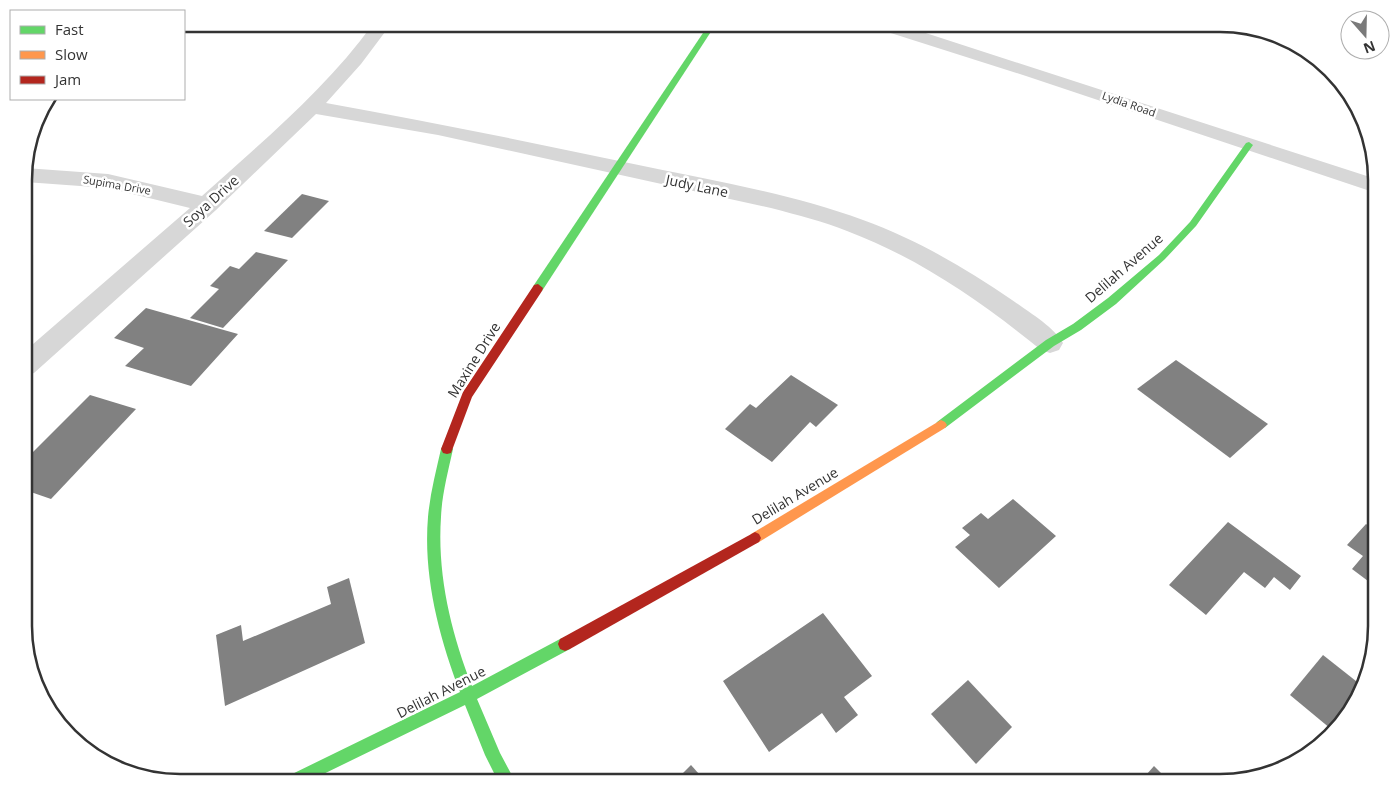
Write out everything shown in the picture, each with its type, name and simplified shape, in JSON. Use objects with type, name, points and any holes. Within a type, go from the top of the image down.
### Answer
[{"type":"street","name":"Soya Drive","points":[[33,359],[208,205],[312,107],[364,52],[376,33]]},
{"type":"street","name":"Maxine Drive","points":[[504,774],[468,696],[452,655],[437,594],[433,527],[438,482],[451,432],[467,395],[706,33]]},
{"type":"street","name":"Lydia Road","points":[[910,33],[1034,72],[1248,145],[1367,183]]},
{"type":"street","name":"Judy Lane","points":[[312,107],[438,129],[772,201],[824,215],[865,229],[907,248],[956,274],[1004,306],[1050,343]]},
{"type":"street","name":"Delilah Avenue","points":[[308,774],[468,696],[612,618],[798,513],[950,419],[1050,343],[1077,327],[1112,301],[1162,257],[1194,224],[1248,145]]},
{"type":"street","name":"Supima Drive","points":[[33,176],[108,181],[208,205]]},
{"type":"building","points":[[302,194],[329,201],[292,238],[264,231]]},
{"type":"building","points":[[256,252],[288,260],[223,328],[190,318],[219,289],[210,286],[230,266],[239,269]]},
{"type":"building","points":[[146,308],[238,334],[191,386],[125,366],[144,348],[114,338]]},
{"type":"building","points":[[1176,360],[1268,424],[1230,458],[1137,389]]},
{"type":"building","points":[[791,375],[838,405],[816,427],[810,422],[772,462],[725,429],[750,404],[756,408]]},
{"type":"building","points":[[90,395],[136,409],[51,499],[33,493],[33,452]]},
{"type":"building","points":[[1013,499],[1056,536],[999,588],[955,547],[970,535],[962,528],[981,513],[988,519]]},
{"type":"building","points":[[1228,522],[1301,576],[1290,590],[1274,577],[1265,588],[1244,572],[1206,615],[1169,585]]},
{"type":"building","points":[[1367,525],[1367,580],[1352,569],[1363,556],[1347,545]]},
{"type":"building","points":[[349,578],[365,643],[225,706],[216,635],[241,625],[243,641],[331,604],[327,587]]},
{"type":"building","points":[[823,613],[872,676],[844,697],[858,715],[836,733],[822,713],[769,752],[723,681]]},
{"type":"building","points":[[1323,655],[1357,682],[1348,700],[1328,726],[1290,695]]},
{"type":"building","points":[[968,680],[1012,727],[976,764],[931,714]]},
{"type":"building","points":[[691,765],[699,774],[682,774]]},
{"type":"building","points":[[1154,766],[1162,774],[1147,774]]},
{"type":"traffic: fast","points":[[538,288],[706,33]]},
{"type":"traffic: fast","points":[[941,425],[1050,343],[1077,327],[1112,301],[1162,257],[1193,224],[1249,145]]},
{"type":"traffic: fast","points":[[447,449],[439,483],[435,517],[434,551],[437,583],[452,649],[463,681],[502,774]]},
{"type":"traffic: fast","points":[[308,774],[468,696],[565,644]]},
{"type":"traffic: slow","points":[[755,538],[941,425]]},
{"type":"traffic: jam","points":[[447,449],[467,395],[538,288]]},
{"type":"traffic: jam","points":[[565,644],[755,538]]}]
